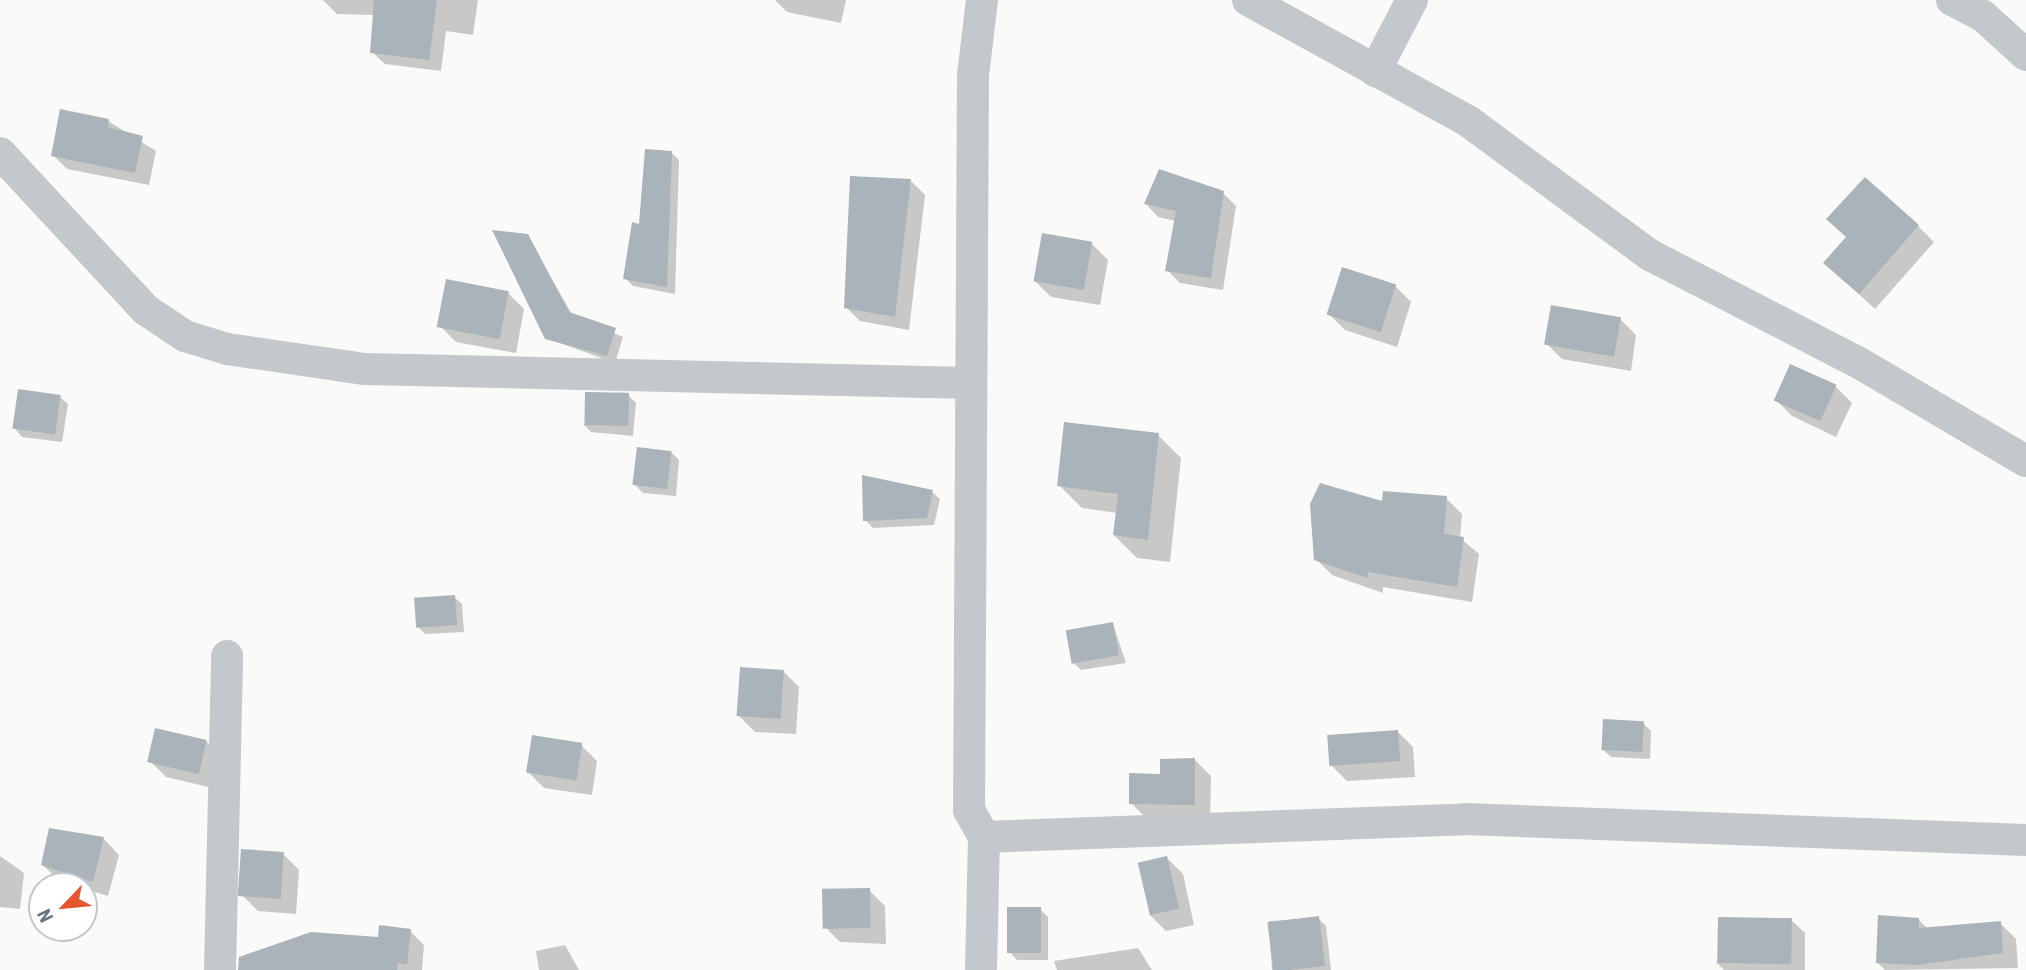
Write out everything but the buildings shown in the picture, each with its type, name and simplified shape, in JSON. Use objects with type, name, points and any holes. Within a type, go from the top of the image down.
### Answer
[{"type":"street","points":[[981,970],[984,837],[969,810],[973,75],[982,0]]},
{"type":"street","points":[[1248,0],[1376,71],[1546,173],[1650,255],[1861,364],[2026,461]]},
{"type":"street","points":[[1376,71],[1412,0]]},
{"type":"street","points":[[1952,0],[1983,16],[2026,55]]},
{"type":"street","points":[[0,153],[146,310],[185,336],[228,349],[364,369],[971,383]]},
{"type":"street","points":[[220,970],[227,656]]},
{"type":"street","points":[[984,837],[1465,819],[2026,840]]}]
